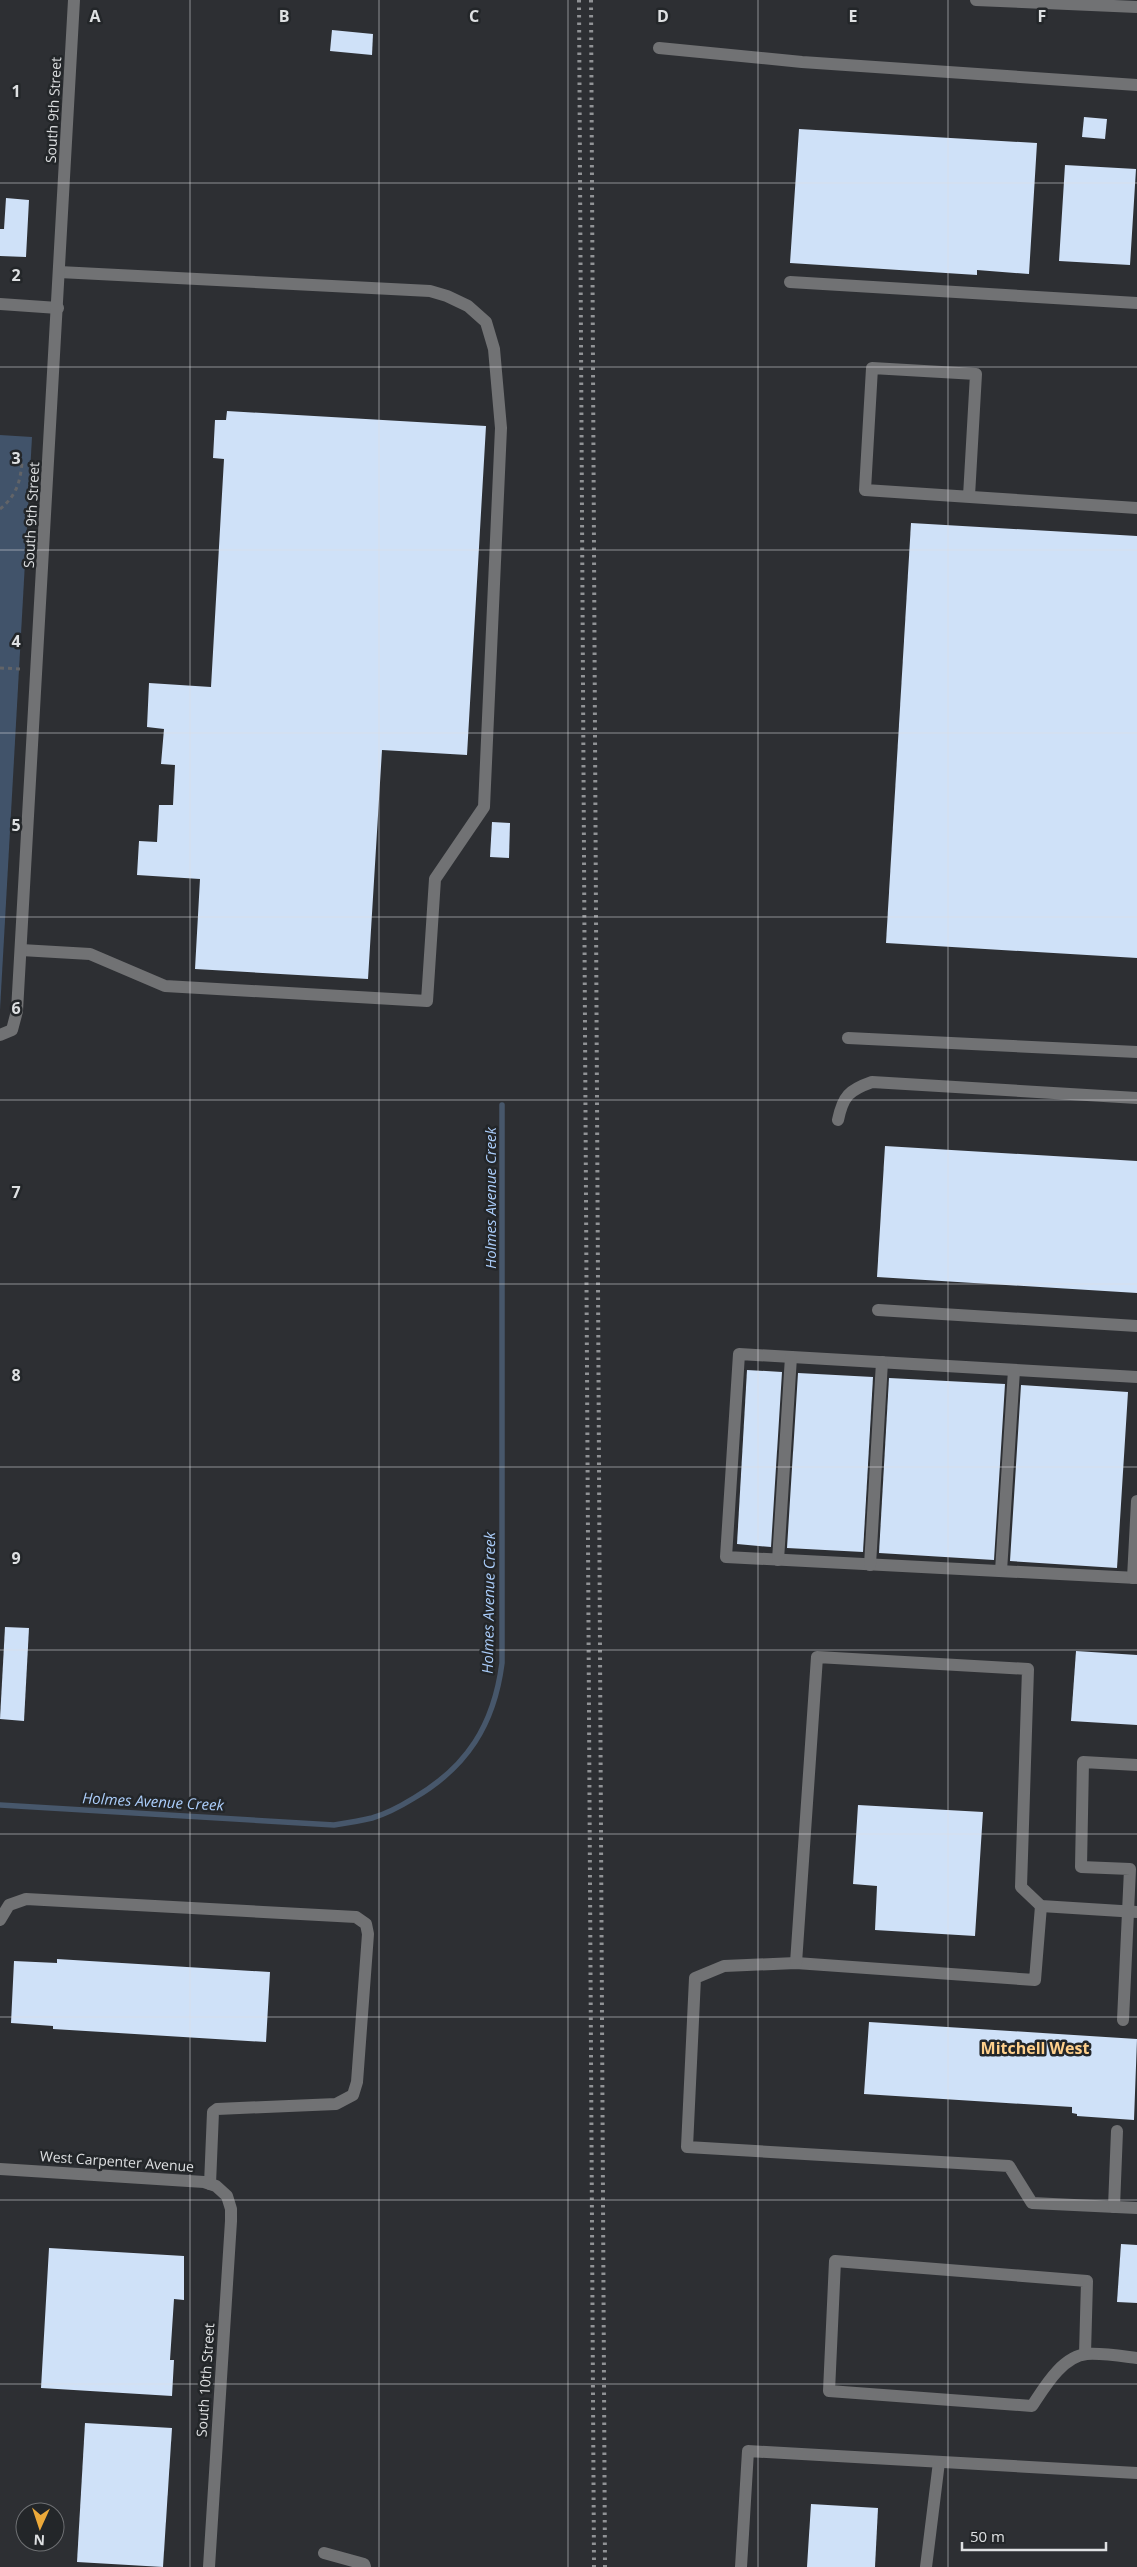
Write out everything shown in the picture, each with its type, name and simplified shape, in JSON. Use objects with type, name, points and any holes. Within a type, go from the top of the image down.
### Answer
[{"type":"street","name":"South 9th Street","points":[[0,1035],[12,1030],[17,1011],[74,0]]},
{"type":"street","points":[[976,0],[1137,7]]},
{"type":"street","points":[[659,48],[802,62],[1137,85]]},
{"type":"street","points":[[21,950],[90,954],[165,986],[427,1001],[435,880],[484,807],[501,428],[494,349],[486,322],[468,306],[447,296],[430,291],[59,272]]},
{"type":"street","points":[[790,282],[1137,304]]},
{"type":"street","points":[[0,304],[58,308]]},
{"type":"street","points":[[969,496],[976,374],[872,368],[865,490],[1137,508]]},
{"type":"street","points":[[848,1038],[1137,1052]]},
{"type":"street","points":[[838,1120],[842,1102],[854,1089],[872,1082],[1137,1098]]},
{"type":"street","points":[[878,1310],[1137,1326]]},
{"type":"street","points":[[1137,1377],[739,1354],[726,1557],[1135,1578],[1137,1501]]},
{"type":"street","points":[[778,1560],[791,1357]]},
{"type":"street","points":[[870,1564],[882,1362]]},
{"type":"street","points":[[1001,1571],[1014,1370]]},
{"type":"street","points":[[796,1962],[816,1657],[1028,1669],[1021,1887],[1041,1906],[1133,1911]]},
{"type":"street","points":[[1123,2020],[1133,1911],[1130,1869],[1081,1866],[1083,1762],[1137,1765]]},
{"type":"street","points":[[0,1920],[10,1905],[26,1899],[356,1917],[366,1924],[368,1934],[356,2082],[353,2096],[336,2104],[218,2109],[213,2112],[210,2184]]},
{"type":"street","points":[[1041,1906],[1035,1980],[796,1962],[724,1966],[695,1978],[687,2147],[1008,2166],[1032,2203],[1137,2208]]},
{"type":"street","points":[[1114,2207],[1117,2131]]},
{"type":"street","name":"West Carpenter Avenue","points":[[0,2169],[184,2179],[216,2186],[227,2196]]},
{"type":"street","name":"South 10th Street","points":[[209,2567],[231,2221],[231,2209],[227,2196]]},
{"type":"street","points":[[1085,2354],[1087,2280],[834,2261],[829,2391],[1032,2406],[1058,2371],[1072,2359],[1085,2354],[1137,2358]]},
{"type":"street","points":[[742,2567],[748,2451],[1137,2473]]},
{"type":"street","points":[[926,2567],[939,2462]]},
{"type":"street","points":[[324,2553],[364,2564],[364,2567]]},
{"type":"path","points":[[0,508],[16,492],[21,480],[22,463]]},
{"type":"path","points":[[0,668],[37,669]]},
{"type":"shaded area","points":[[0,435],[32,437],[0,1010]]},
{"type":"building","points":[[332,30],[373,34],[372,55],[330,51]]},
{"type":"building","points":[[1084,117],[1107,119],[1105,139],[1082,137]]},
{"type":"building","points":[[799,129],[1037,143],[1029,274],[977,270],[977,275],[790,263]]},
{"type":"building","points":[[1065,165],[1136,169],[1130,265],[1059,261]]},
{"type":"building","points":[[6,198],[29,200],[26,257],[0,256],[0,229],[4,229]]},
{"type":"building","points":[[227,411],[486,426],[467,755],[382,750],[368,979],[195,969],[200,879],[137,875],[139,841],[157,842],[159,805],[173,805],[175,765],[161,764],[164,729],[147,727],[149,683],[211,687],[224,459],[213,458],[215,420],[226,420]]},
{"type":"building","points":[[911,523],[1137,536],[1137,958],[886,943]]},
{"type":"building","points":[[492,822],[510,823],[509,858],[490,857]]},
{"type":"building","points":[[885,1146],[1137,1161],[1137,1293],[877,1277]]},
{"type":"building","points":[[747,1370],[782,1372],[771,1547],[737,1544]]},
{"type":"building","points":[[798,1373],[873,1377],[863,1552],[787,1548]]},
{"type":"building","points":[[889,1378],[1005,1384],[994,1560],[879,1553]]},
{"type":"building","points":[[1021,1385],[1128,1392],[1117,1568],[1010,1561]]},
{"type":"building","points":[[5,1627],[29,1628],[24,1721],[0,1719]]},
{"type":"building","points":[[1076,1651],[1137,1655],[1137,1725],[1071,1721]]},
{"type":"building","points":[[858,1805],[983,1812],[975,1936],[875,1930],[877,1886],[853,1884]]},
{"type":"building","points":[[57,1959],[270,1972],[266,2042],[53,2029],[53,2026],[11,2023],[14,1961],[57,1963]]},
{"type":"building","points":[[869,2022],[1137,2039],[1134,2120],[1077,2116],[1077,2114],[1072,2113],[1072,2107],[864,2094]]},
{"type":"building","points":[[1121,2244],[1137,2245],[1137,2303],[1117,2302]]},
{"type":"building","points":[[49,2248],[184,2256],[184,2300],[174,2299],[170,2360],[174,2360],[172,2396],[41,2388]]},
{"type":"building","points":[[85,2423],[172,2428],[163,2567],[77,2562]]},
{"type":"building","points":[[811,2504],[878,2508],[875,2567],[807,2567]]},
{"type":"waterway","name":"Holmes Avenue Creek","points":[[0,1805],[334,1825],[377,1816],[409,1801],[449,1773],[475,1742],[485,1725],[492,1706],[502,1663],[502,1105]]},
{"type":"railway","points":[[579,0],[594,2567]]},
{"type":"railway","points":[[591,0],[605,2567]]},
{"type":"district","name":"Mitchell West","points":[[1035,2048]]}]
